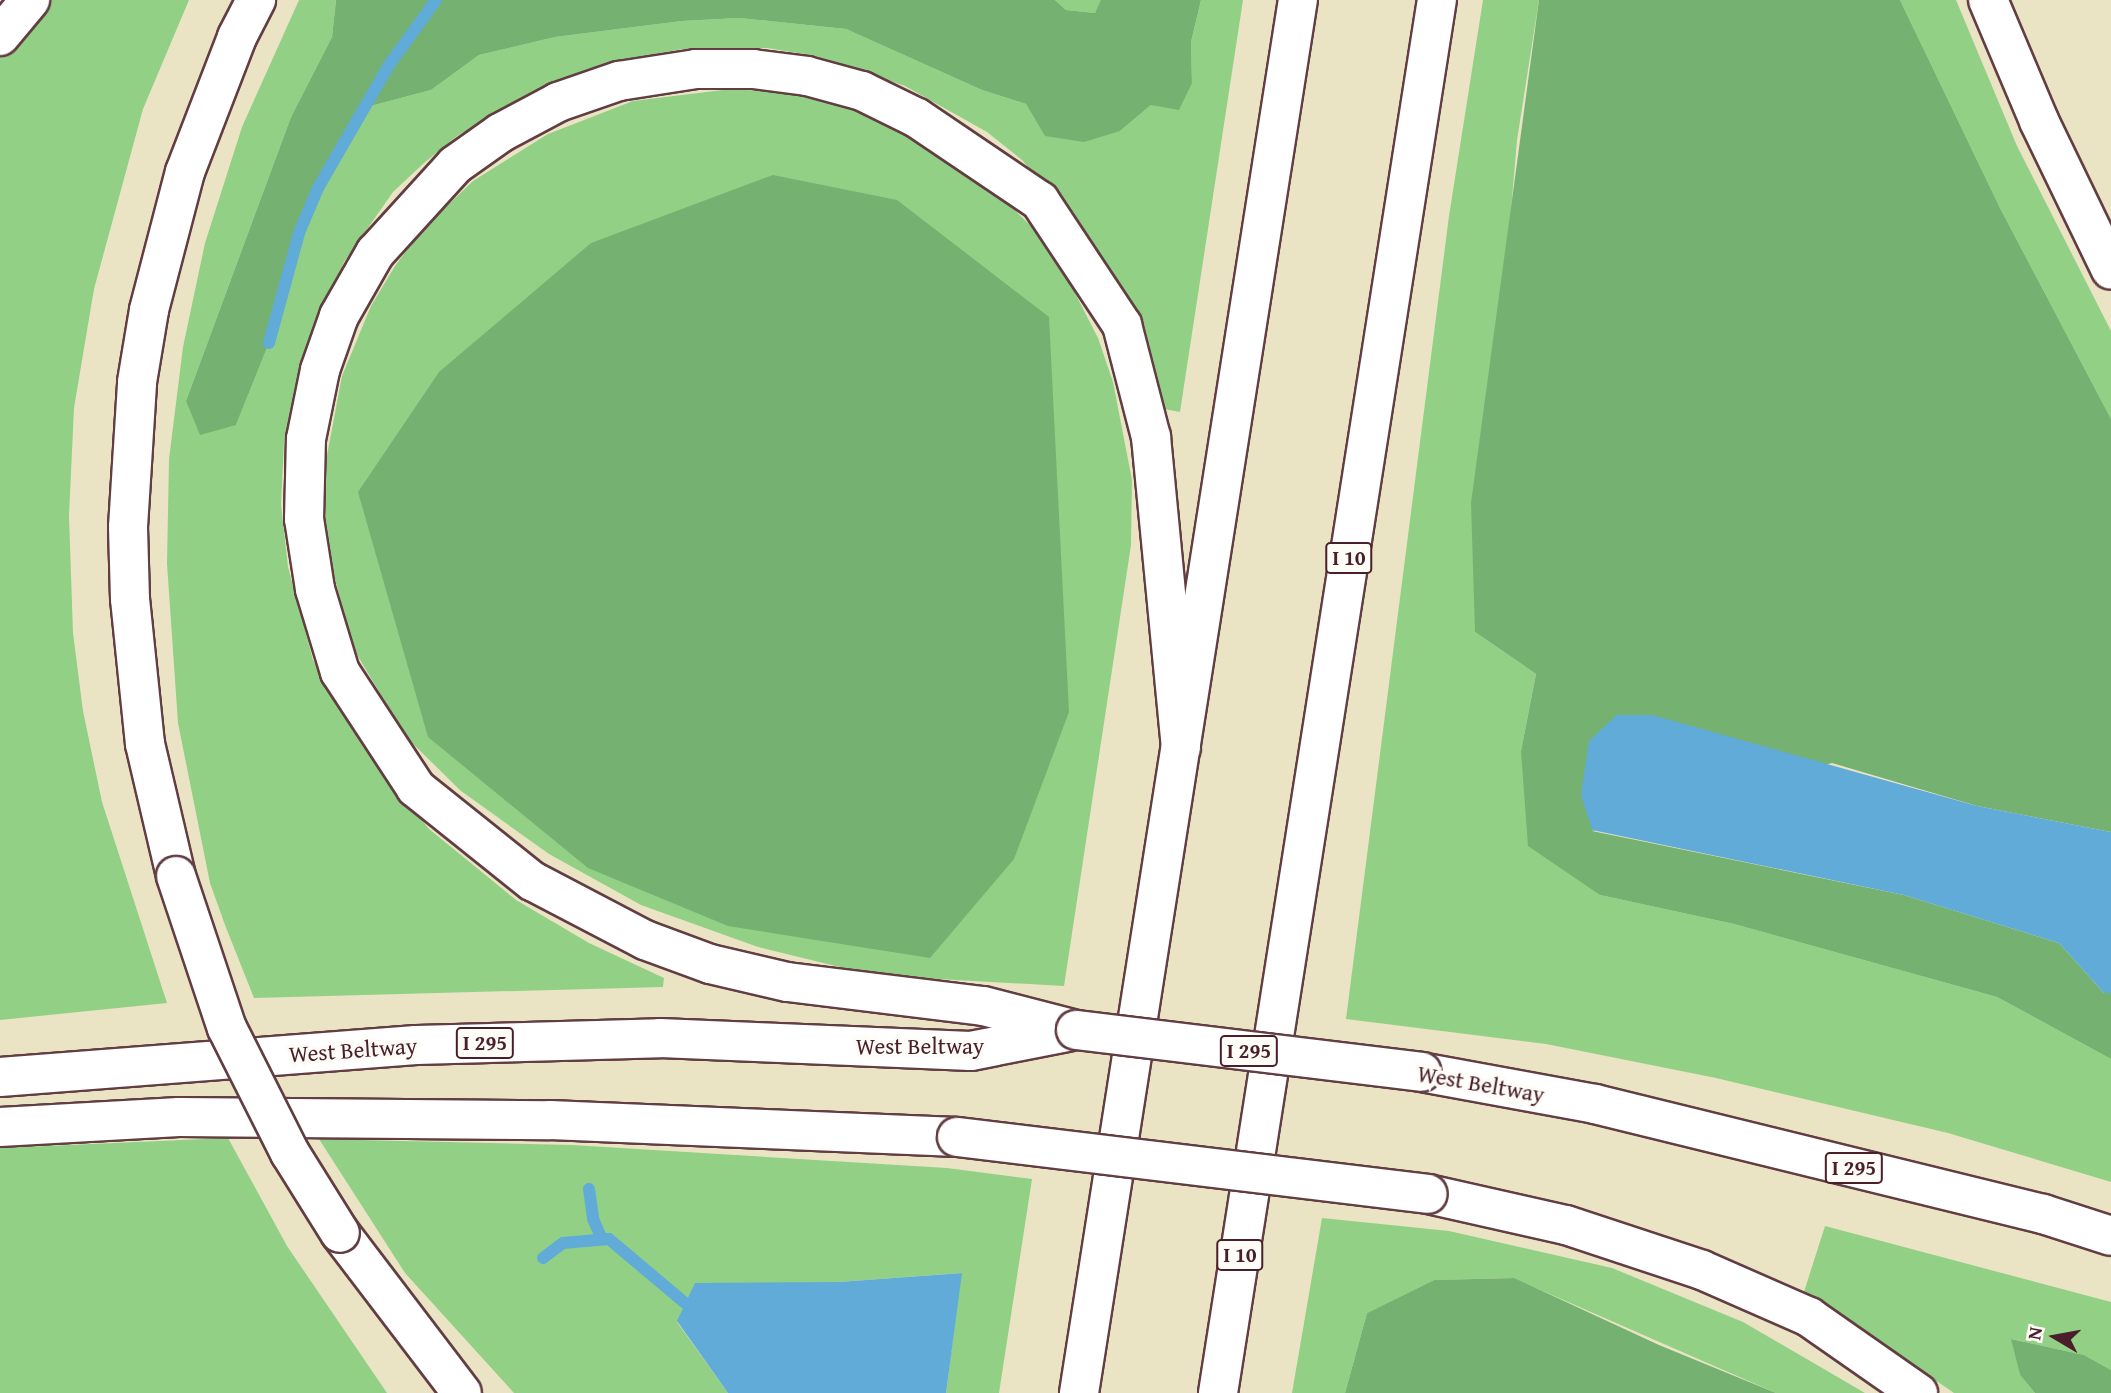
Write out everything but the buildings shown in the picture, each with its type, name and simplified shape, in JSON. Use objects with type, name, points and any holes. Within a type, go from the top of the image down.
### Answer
[{"type":"highway","points":[[0,36],[30,0]]},
{"type":"highway","points":[[256,0],[237,37],[185,172],[149,310],[137,382],[128,527],[130,600],[145,744],[176,876],[227,1028],[290,1153],[340,1233],[462,1393]]},
{"type":"highway","points":[[1079,1393],[1298,0]]},
{"type":"highway","name":"I 10","points":[[1218,1393],[1437,0]]},
{"type":"highway","points":[[1989,0],[2039,121],[2111,270]]},
{"type":"highway","points":[[1076,1030],[982,1006],[787,982],[710,964],[645,940],[532,881],[416,788],[340,672],[315,589],[304,519],[306,439],[320,370],[339,316],[375,253],[455,165],[500,133],[558,102],[618,82],[696,69],[753,69],[807,76],[862,91],[917,118],[1040,201],[1122,325],[1151,438],[1181,748]]},
{"type":"highway","name":"West Beltway","points":[[0,1077],[416,1045],[660,1038],[971,1051],[1076,1030],[1421,1072],[1595,1104],[2030,1211],[2111,1236]]},
{"type":"highway","points":[[0,1127],[179,1117],[550,1120],[957,1137],[1428,1194],[1566,1225],[1702,1270],[1809,1317],[1918,1393]]},
{"type":"green space","points":[[46,0],[189,0],[143,109],[94,289],[74,408],[69,516],[73,633],[83,711],[102,802],[167,1003],[0,1020],[0,55]]},
{"type":"green space","points":[[299,0],[336,0],[332,37],[291,117],[186,401],[236,425],[269,343],[299,233],[363,108],[431,90],[479,55],[555,37],[682,21],[739,18],[846,29],[982,90],[1026,104],[1045,135],[1120,131],[1151,105],[1192,83],[1191,42],[1201,0],[1243,0],[1180,412],[1164,409],[1141,328],[1095,246],[1022,160],[987,132],[905,86],[816,56],[767,48],[682,49],[624,60],[541,88],[457,136],[424,163],[393,192],[344,262],[306,346],[284,443],[281,504],[288,567],[313,660],[363,747],[429,829],[516,900],[589,943],[664,978],[663,987],[254,998],[225,925],[210,883],[178,723],[167,564],[169,459],[183,347],[205,243],[242,127]]},
{"type":"green space","points":[[336,0],[1055,0],[1066,10],[1095,13],[1101,0],[1201,0],[1191,42],[1192,83],[1179,110],[1151,105],[1120,131],[1084,142],[1045,136],[1026,104],[982,90],[846,29],[739,18],[682,21],[555,37],[479,55],[431,90],[363,108],[299,233],[269,343],[236,425],[200,435],[186,401],[291,117],[332,37]]},
{"type":"green space","points":[[1055,0],[1101,0],[1101,3],[1095,13],[1066,10]]},
{"type":"green space","points":[[1483,0],[1539,0],[1517,140],[1475,632],[1536,674],[1521,751],[1600,895],[1734,924],[1997,997],[2111,1059],[2111,1182],[1948,1133],[1716,1078],[1546,1044],[1346,1019],[1449,216]]},
{"type":"green space","points":[[1539,0],[1900,0],[2000,208],[2111,419],[2111,832],[1977,806],[1832,763],[1592,831],[1904,895],[2059,943],[2104,993],[2111,993],[2111,1059],[1997,997],[1734,924],[1600,895],[1528,846],[1521,751],[1536,674],[1475,632],[1471,503]]},
{"type":"green space","points":[[1900,0],[1956,0],[2017,146],[2111,331],[2111,419],[2000,208]]},
{"type":"green space","points":[[731,89],[788,93],[838,104],[924,142],[1003,199],[1032,227],[1059,262],[1098,338],[1113,382],[1132,480],[1131,545],[1064,986],[885,976],[848,969],[758,947],[641,905],[549,854],[461,791],[406,737],[353,648],[328,552],[322,498],[325,466],[342,376],[371,306],[395,266],[421,231],[473,181],[548,134],[633,101]]},
{"type":"green space","points":[[773,175],[897,200],[1049,317],[1069,712],[1014,859],[930,958],[728,926],[588,868],[428,737],[358,492],[439,372],[591,243]]},
{"type":"green space","points":[[228,1138],[287,1246],[387,1393],[0,1393],[0,1148]]},
{"type":"green space","points":[[319,1139],[572,1145],[947,1168],[1032,1179],[999,1393],[946,1393],[961,1273],[839,1282],[677,1322],[728,1393],[514,1393],[405,1273]]},
{"type":"green space","points":[[1322,1218],[1449,1231],[1612,1268],[1743,1322],[1865,1393],[1776,1393],[1513,1278],[1434,1280],[1367,1313],[1345,1393],[1292,1393]]},
{"type":"green space","points":[[1825,1226],[2111,1302],[2111,1370],[2084,1355],[2012,1339],[2020,1375],[2035,1393],[1954,1393],[1837,1312],[1803,1295]]},
{"type":"green space","points":[[1514,1278],[1659,1345],[1776,1393],[1345,1393],[1367,1313],[1434,1280]]},
{"type":"green space","points":[[2011,1339],[2084,1355],[2111,1370],[2111,1393],[2035,1393],[2020,1375]]},
{"type":"water","points":[[1617,715],[1652,715],[1977,806],[2111,832],[2111,993],[2104,993],[2059,943],[1904,895],[1592,830],[1581,795],[1589,741]]},
{"type":"water","points":[[962,1273],[946,1393],[728,1393],[677,1321],[695,1283],[839,1282]]},
{"type":"waterway","points":[[269,343],[299,233],[318,188],[389,65],[436,0]]},
{"type":"waterway","points":[[589,1189],[593,1219],[602,1239]]},
{"type":"waterway","points":[[543,1258],[563,1243],[609,1239],[685,1303]]}]
